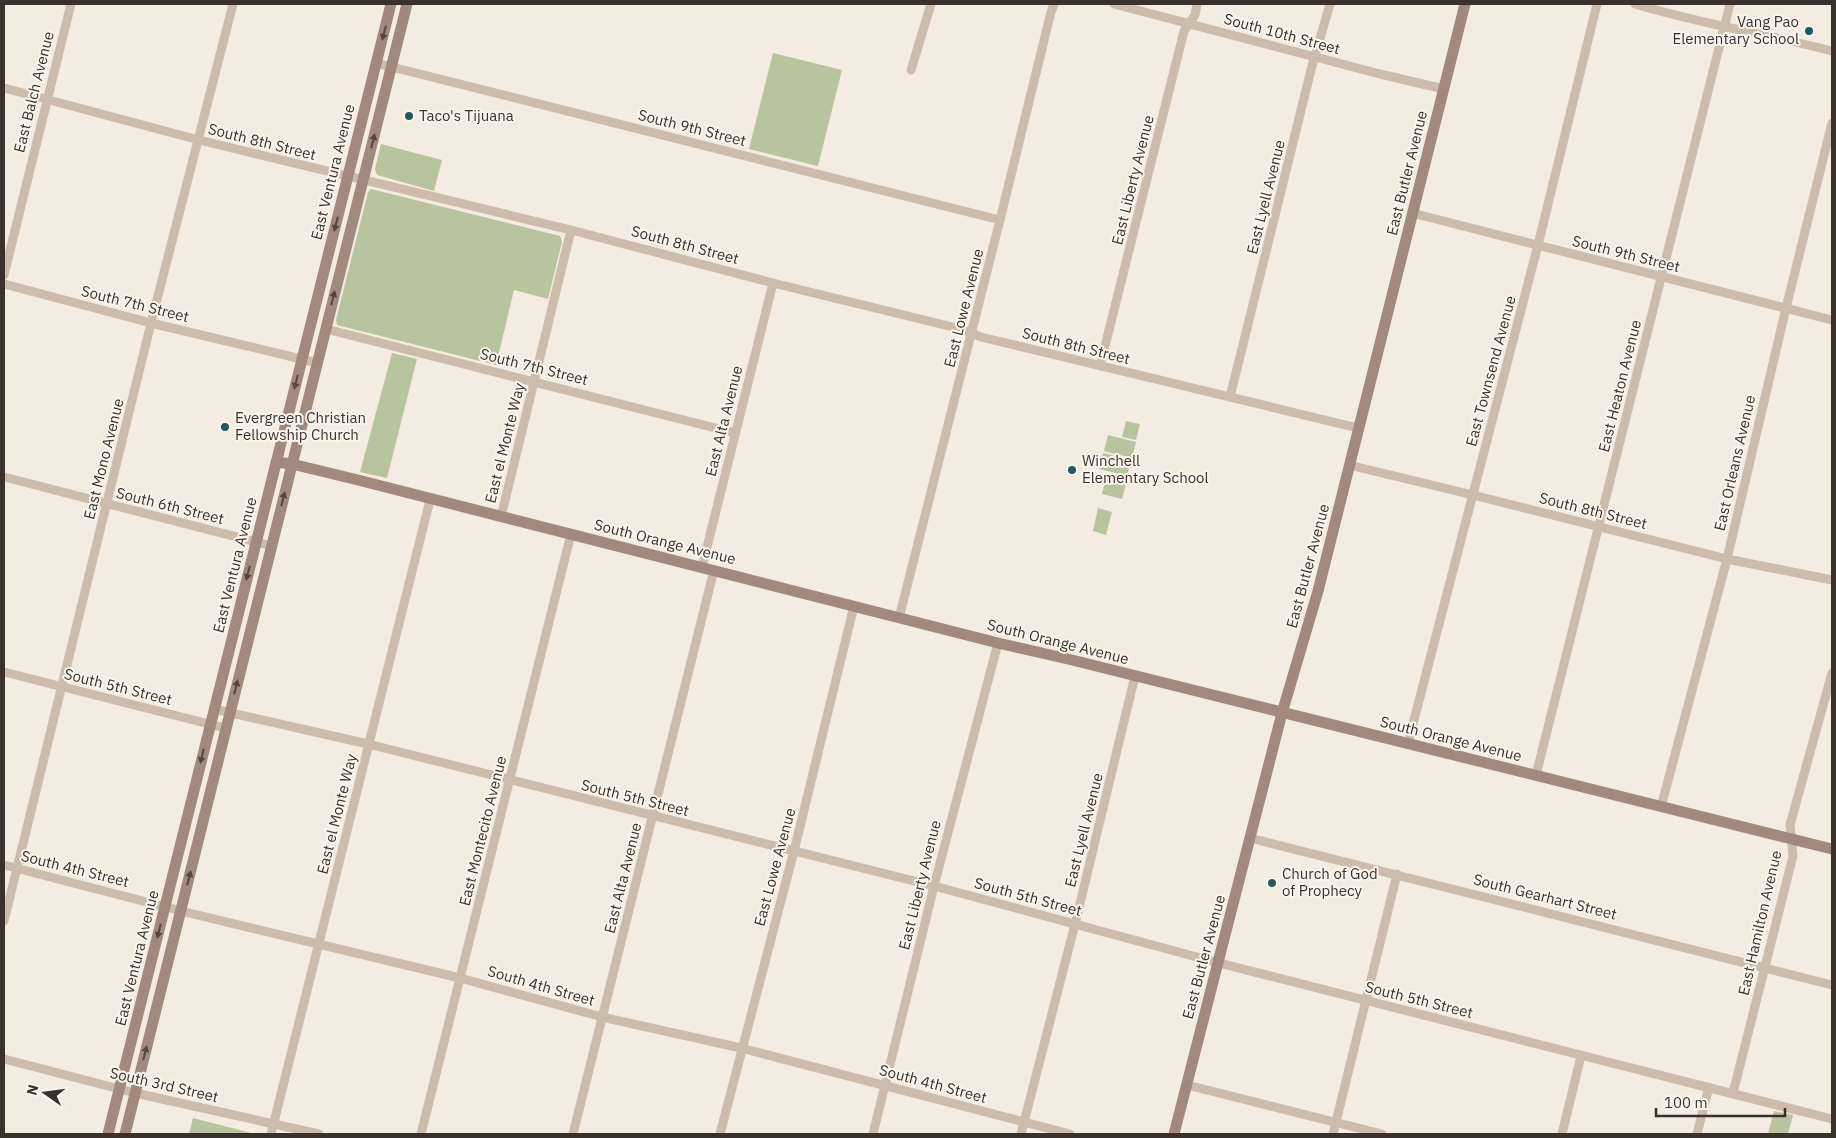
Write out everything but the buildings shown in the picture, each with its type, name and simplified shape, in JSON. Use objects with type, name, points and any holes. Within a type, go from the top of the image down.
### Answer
[{"type":"street","name":"East Balch Avenue","points":[[4,274],[71,4]]},
{"type":"street","name":"East Mono Avenue","points":[[4,921],[151,323],[233,4]]},
{"type":"street","name":"East Ventura Avenue","points":[[108,1134],[391,4]]},
{"type":"street","name":"East Ventura Avenue","points":[[125,1134],[229,712],[408,4]]},
{"type":"street","points":[[912,70],[930,4]]},
{"type":"street","name":"East Lowe Avenue","points":[[900,618],[1054,4]]},
{"type":"street","name":"South 10th Street","points":[[1114,4],[1444,89]]},
{"type":"street","name":"East Liberty Avenue","points":[[1100,366],[1184,32],[1190,24],[1197,4]]},
{"type":"street","name":"East Lyell Avenue","points":[[1230,397],[1330,4]]},
{"type":"street","name":"East Butler Avenue","points":[[1174,1134],[1282,713],[1318,591],[1465,4]]},
{"type":"street","name":"East Townsend Avenue","points":[[1408,743],[1538,245],[1596,4]]},
{"type":"street","points":[[1635,4],[1661,12],[1832,51]]},
{"type":"street","name":"East Heaton Avenue","points":[[1536,775],[1730,4]]},
{"type":"street","name":"South 9th Street","points":[[376,63],[1000,220]]},
{"type":"street","name":"South 8th Street","points":[[4,88],[199,140],[571,230],[773,283],[961,329],[981,337],[1358,428]]},
{"type":"street","name":"East Orleans Avenue","points":[[1662,808],[1727,559],[1832,123]]},
{"type":"street","name":"South 9th Street","points":[[1412,213],[1832,320]]},
{"type":"street","name":"East el Monte Way","points":[[501,517],[571,230]]},
{"type":"street","name":"East Alta Avenue","points":[[573,1134],[653,817],[708,568],[735,433],[773,283]]},
{"type":"street","name":"South 7th Street","points":[[4,284],[151,323],[318,362]]},
{"type":"street","name":"South 7th Street","points":[[326,329],[735,433]]},
{"type":"street","name":"South Orange Avenue","points":[[276,462],[292,464],[998,643],[1832,849]]},
{"type":"street","name":"South 8th Street","points":[[1349,466],[1727,559],[1832,580]]},
{"type":"street","name":"South 6th Street","points":[[4,477],[272,546]]},
{"type":"street","name":"East el Monte Way","points":[[271,1134],[430,500]]},
{"type":"street","name":"East Montecito Avenue","points":[[421,1134],[571,534]]},
{"type":"street","name":"East Lowe Avenue","points":[[720,1134],[794,851],[854,606]]},
{"type":"street","name":"East Liberty Avenue","points":[[873,1134],[934,886],[998,643]]},
{"type":"street","name":"South 5th Street","points":[[4,672],[225,728]]},
{"type":"street","name":"East Hamilton Avenue","points":[[1732,1093],[1793,856],[1790,825],[1832,673]]},
{"type":"street","name":"East Lyell Avenue","points":[[1021,1134],[1075,924],[1135,676]]},
{"type":"street","name":"South 5th Street","points":[[214,709],[368,744],[934,886],[1218,963],[1832,1119]]},
{"type":"street","name":"South Gearhart Street","points":[[1250,838],[1832,985]]},
{"type":"street","name":"South 4th Street","points":[[4,865],[181,911],[460,978],[602,1017],[742,1048],[1070,1134]]},
{"type":"street","points":[[1333,1134],[1396,874]]},
{"type":"street","points":[[1562,1134],[1581,1056]]},
{"type":"street","name":"South 3rd Street","points":[[4,1059],[135,1093],[319,1134]]},
{"type":"street","points":[[1186,1085],[1382,1134]]},
{"type":"street","points":[[1697,1134],[1709,1087]]},
{"type":"green space","points":[[773,53],[842,70],[818,166],[749,149]]},
{"type":"green space","points":[[381,144],[442,160],[434,191],[377,175],[375,169]]},
{"type":"green space","points":[[371,189],[560,236],[562,242],[548,299],[514,290],[496,365],[337,325],[336,320],[368,192]]},
{"type":"green space","points":[[392,353],[417,359],[387,478],[360,472]]},
{"type":"green space","points":[[1126,421],[1140,424],[1136,440],[1122,437]]},
{"type":"green space","points":[[1108,435],[1136,442],[1132,458],[1104,451]]},
{"type":"green space","points":[[1103,453],[1131,460],[1127,476],[1099,469]]},
{"type":"green space","points":[[1107,475],[1127,480],[1122,499],[1102,494]]},
{"type":"green space","points":[[1098,508],[1112,512],[1106,535],[1093,531]]},
{"type":"green space","points":[[1774,1111],[1793,1115],[1788,1134],[1768,1134]]},
{"type":"green space","points":[[193,1118],[255,1134],[189,1134]]},
{"type":"place","name":"Vang Pao Elementary School","points":[[1809,31]]},
{"type":"place","name":"Taco's Tijuana","points":[[409,116]]},
{"type":"place","name":"Evergreen Christian Fellowship Church","points":[[225,427]]},
{"type":"place","name":"Winchell Elementary School","points":[[1072,470]]},
{"type":"place","name":"Church of God of Prophecy","points":[[1272,883]]}]
